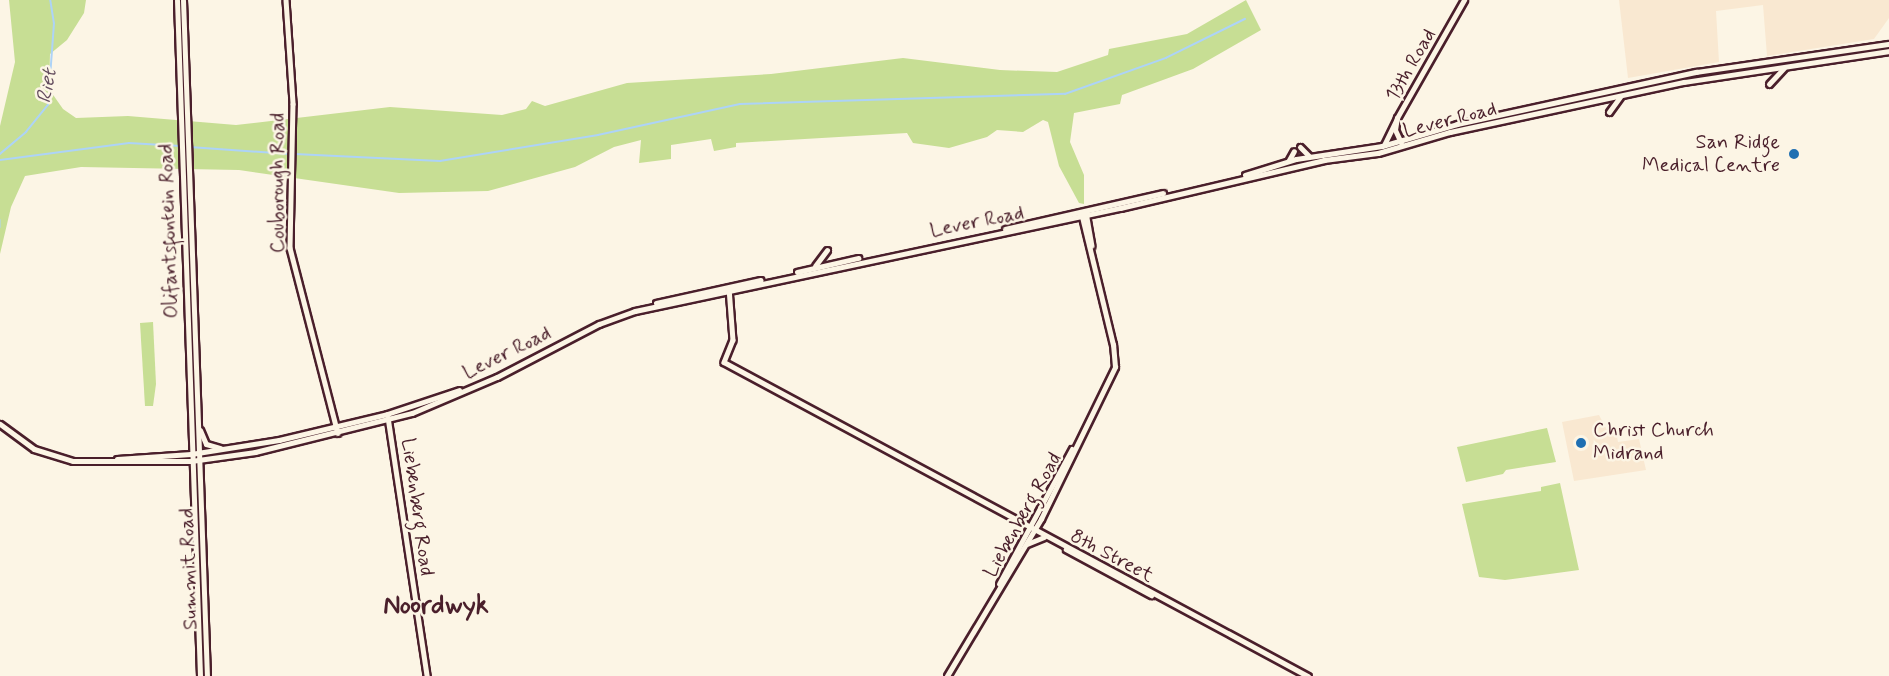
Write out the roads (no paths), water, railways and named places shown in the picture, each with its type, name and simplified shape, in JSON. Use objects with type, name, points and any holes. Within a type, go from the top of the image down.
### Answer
[{"type":"main road","name":"Olifantsfontein Road","points":[[177,0],[191,461]]},
{"type":"main road","name":"Olifantsfontein Road","points":[[183,0],[199,460]]},
{"type":"main road","name":"Lever Road","points":[[0,424],[44,454],[86,462],[191,461],[338,433],[497,377],[599,324],[727,288],[834,263],[1084,213],[1229,179],[1310,156],[1402,144],[1457,124],[1696,72],[1887,43]]},
{"type":"main road","name":"Lever Road","points":[[727,288],[1621,96],[1791,65],[1889,53]]},
{"type":"main road","points":[[1769,84],[1774,74],[1791,65]]},
{"type":"main road","points":[[1609,112],[1621,96]]},
{"type":"main road","points":[[1382,146],[1397,118]]},
{"type":"main road","points":[[1285,162],[1297,149],[1310,156]]},
{"type":"main road","points":[[811,268],[821,262],[827,250],[834,263]]},
{"type":"main road","name":"Lever Road","points":[[86,462],[228,449],[388,417]]},
{"type":"main road","points":[[198,420],[206,444],[228,449]]},
{"type":"main road","name":"Summit Road","points":[[199,460],[207,676]]},
{"type":"main road","name":"Summit Road","points":[[191,461],[200,676]]},
{"type":"street","name":"Couborough Road","points":[[286,0],[292,155],[291,254],[338,433]]},
{"type":"street","name":"13th Road","points":[[1402,144],[1395,130],[1397,118],[1464,0]]},
{"type":"street","name":"Liebenberg Road","points":[[975,628],[1027,544],[1032,529],[1041,519],[1115,364],[1084,213]]},
{"type":"street","name":"8th Street","points":[[727,288],[732,340],[724,362],[1308,676]]},
{"type":"street","name":"Liebenberg Road","points":[[947,676],[1032,529],[1093,413]]},
{"type":"street","name":"Liebenberg Road","points":[[388,417],[427,676]]},
{"type":"street","points":[[1027,544],[1045,536],[1041,519]]},
{"type":"waterway","name":"Riet","points":[[0,154],[26,132],[48,105],[54,24],[50,0]]},
{"type":"waterway","points":[[295,154],[440,161],[598,135],[740,104],[1065,94],[1166,58],[1245,19]]},
{"type":"waterway","points":[[0,160],[129,143],[180,146]]},
{"type":"waterway","points":[[190,147],[290,154]]},
{"type":"waterway","name":"Riet","points":[[0,220],[0,227]]},
{"type":"place","name":"San Ridge Medical Centre","points":[[1794,154]]},
{"type":"place","name":"Christ Church Midrand","points":[[1581,443]]},
{"type":"district","name":"Noordwyk","points":[[436,607]]}]
